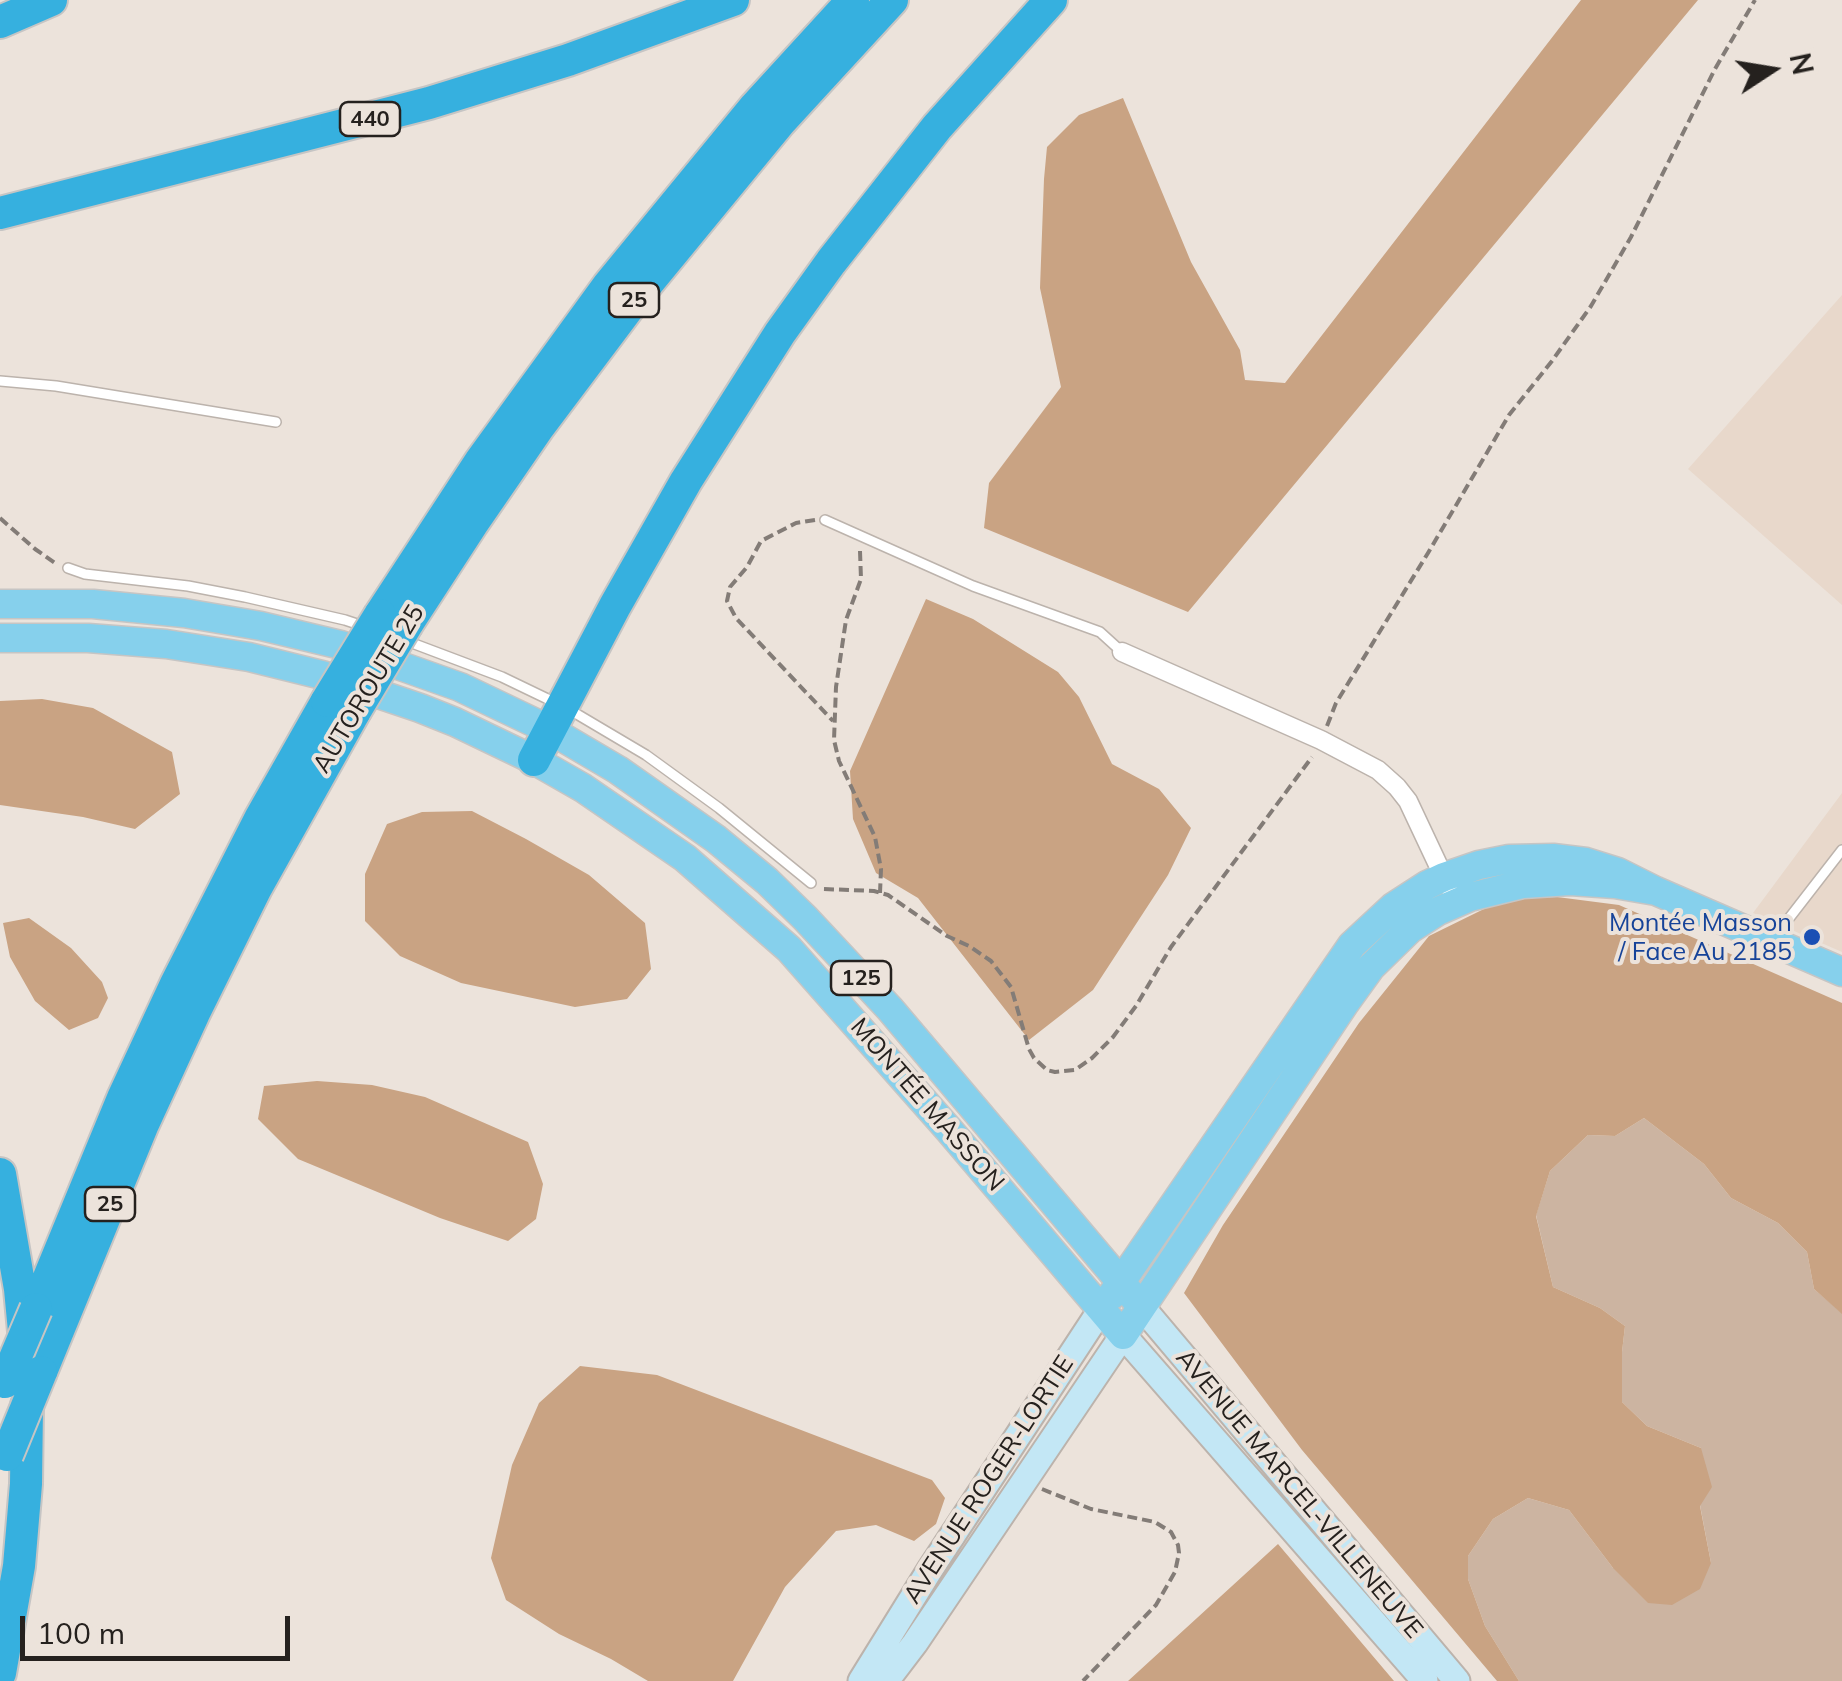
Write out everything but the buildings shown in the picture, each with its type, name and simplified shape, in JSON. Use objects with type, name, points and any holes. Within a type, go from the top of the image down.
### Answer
[{"type":"highway","points":[[0,22],[50,0]]},
{"type":"highway","name":"440","points":[[0,213],[444,98],[568,60],[734,0]]},
{"type":"highway","name":"AUTOROUTE 25","points":[[3,1388],[84,1188],[170,1031],[243,882],[480,462],[599,298],[754,108],[852,0]]},
{"type":"highway","name":"AUTOROUTE 25","points":[[389,626],[463,537],[640,291],[779,123],[892,0]]},
{"type":"highway","points":[[534,760],[686,481],[780,333],[937,127],[1051,0]]},
{"type":"highway","name":"AUTOROUTE 25","points":[[4,1464],[144,1124],[170,1031]]},
{"type":"highway","points":[[0,1174],[20,1289],[27,1434],[19,1566],[0,1674]]},
{"type":"main road","name":"MONTÉE MASSON","points":[[0,604],[93,604],[212,616],[354,649],[556,718],[618,770],[726,847],[789,902],[890,1009],[1141,1306]]},
{"type":"main road","name":"MONTÉE MASSON","points":[[0,638],[141,642],[249,657],[322,675],[420,708],[479,733],[608,804],[673,848],[789,948],[1123,1335]]},
{"type":"main road","points":[[1141,1306],[1371,967],[1449,890],[1464,869],[1523,858],[1569,859],[1618,872],[1842,972]]},
{"type":"main road","points":[[1121,1282],[1352,945],[1393,907],[1427,885],[1449,890]]},
{"type":"main road","name":"AVENUE ROGER-LORTIE","points":[[1102,1308],[1121,1282]]},
{"type":"main road","name":"AVENUE ROGER-LORTIE","points":[[1123,1335],[1141,1306]]},
{"type":"street","points":[[1122,652],[1321,740],[1378,770],[1397,787],[1416,815],[1449,890]]},
{"type":"street","name":"AVENUE MARCEL-VILLENEUVE","points":[[1141,1306],[1458,1681]]},
{"type":"street","name":"AVENUE ROGER-LORTIE","points":[[860,1681],[1102,1308]]},
{"type":"street","name":"AVENUE ROGER-LORTIE","points":[[886,1681],[1123,1335]]},
{"type":"street","name":"AVENUE MARCEL-VILLENEUVE","points":[[1123,1335],[1424,1681]]},
{"type":"lane","points":[[0,381],[56,386],[276,422]]},
{"type":"lane","points":[[825,520],[973,586],[1100,632],[1122,652]]},
{"type":"lane","points":[[68,568],[389,626],[502,677],[556,718],[660,766],[811,883]]},
{"type":"lane","points":[[1771,941],[1842,850]]},
{"type":"path","points":[[811,883],[827,890],[888,895],[991,961],[1011,987],[1029,1049],[1047,1070],[1075,1070],[1092,1058],[1136,1006],[1171,947],[1321,740],[1336,703],[1481,459],[1591,306],[1755,0]]},
{"type":"path","points":[[0,518],[46,558],[68,568]]},
{"type":"path","points":[[825,520],[796,523],[761,541],[730,587],[727,601],[736,618],[834,724]]},
{"type":"path","points":[[860,536],[861,578],[846,620],[836,687],[834,740],[839,761],[879,852],[880,893]]},
{"type":"path","points":[[1024,1481],[1091,1509],[1155,1522],[1171,1532],[1178,1545],[1175,1572],[1162,1595],[1083,1681]]},
{"type":"shaded area","points":[[1581,0],[1698,0],[1188,612],[984,528],[989,483],[1061,387],[1040,288],[1044,179],[1047,147],[1079,115],[1123,98],[1191,262],[1240,350],[1245,380],[1285,383]]},
{"type":"shaded area","points":[[1842,295],[1842,605],[1688,469]]},
{"type":"shaded area","points":[[926,599],[973,619],[1058,672],[1079,697],[1112,764],[1159,789],[1191,828],[1168,875],[1093,990],[1029,1040],[918,898],[876,873],[853,819],[850,771]]},
{"type":"shaded area","points":[[42,699],[93,708],[172,752],[180,794],[135,829],[0,805],[0,701]]},
{"type":"shaded area","points":[[1842,793],[1842,952],[1753,913]]},
{"type":"shaded area","points":[[472,811],[589,875],[645,923],[651,969],[627,999],[575,1007],[461,983],[400,956],[365,921],[365,874],[387,824],[422,812]]},
{"type":"shaded area","points":[[1557,897],[1619,905],[1842,1003],[1842,1314],[1814,1289],[1807,1252],[1778,1223],[1731,1198],[1704,1164],[1644,1118],[1615,1136],[1588,1135],[1550,1171],[1536,1216],[1553,1287],[1600,1308],[1625,1326],[1622,1402],[1647,1426],[1701,1448],[1712,1487],[1700,1506],[1711,1563],[1700,1589],[1672,1605],[1648,1603],[1613,1568],[1569,1510],[1528,1498],[1493,1519],[1468,1556],[1468,1579],[1485,1626],[1519,1681],[1497,1681],[1302,1450],[1184,1293],[1223,1225],[1359,1023],[1429,936],[1488,907],[1520,898]]},
{"type":"shaded area","points":[[29,918],[71,948],[102,982],[108,998],[98,1018],[69,1030],[35,1001],[10,957],[3,923]]},
{"type":"shaded area","points":[[317,1081],[372,1085],[425,1097],[528,1142],[543,1184],[536,1219],[508,1241],[440,1218],[298,1159],[258,1119],[264,1086]]},
{"type":"shaded area","points":[[1644,1118],[1704,1164],[1731,1198],[1778,1223],[1807,1252],[1814,1289],[1842,1313],[1842,1681],[1519,1681],[1485,1626],[1468,1579],[1468,1556],[1493,1519],[1528,1498],[1569,1510],[1613,1568],[1711,1563],[1700,1505],[1701,1448],[1647,1426],[1622,1402],[1625,1326],[1600,1308],[1553,1287],[1536,1215],[1550,1171],[1588,1135],[1615,1136]]},
{"type":"shaded area","points":[[580,1366],[657,1375],[932,1480],[945,1498],[936,1524],[914,1541],[876,1525],[836,1531],[785,1587],[733,1681],[648,1681],[559,1634],[506,1600],[491,1558],[512,1465],[539,1403]]},
{"type":"shaded area","points":[[1278,1544],[1394,1681],[1128,1681]]},
{"type":"place","name":"Montée Masson / Face Au 2185","points":[[1812,937]]}]
